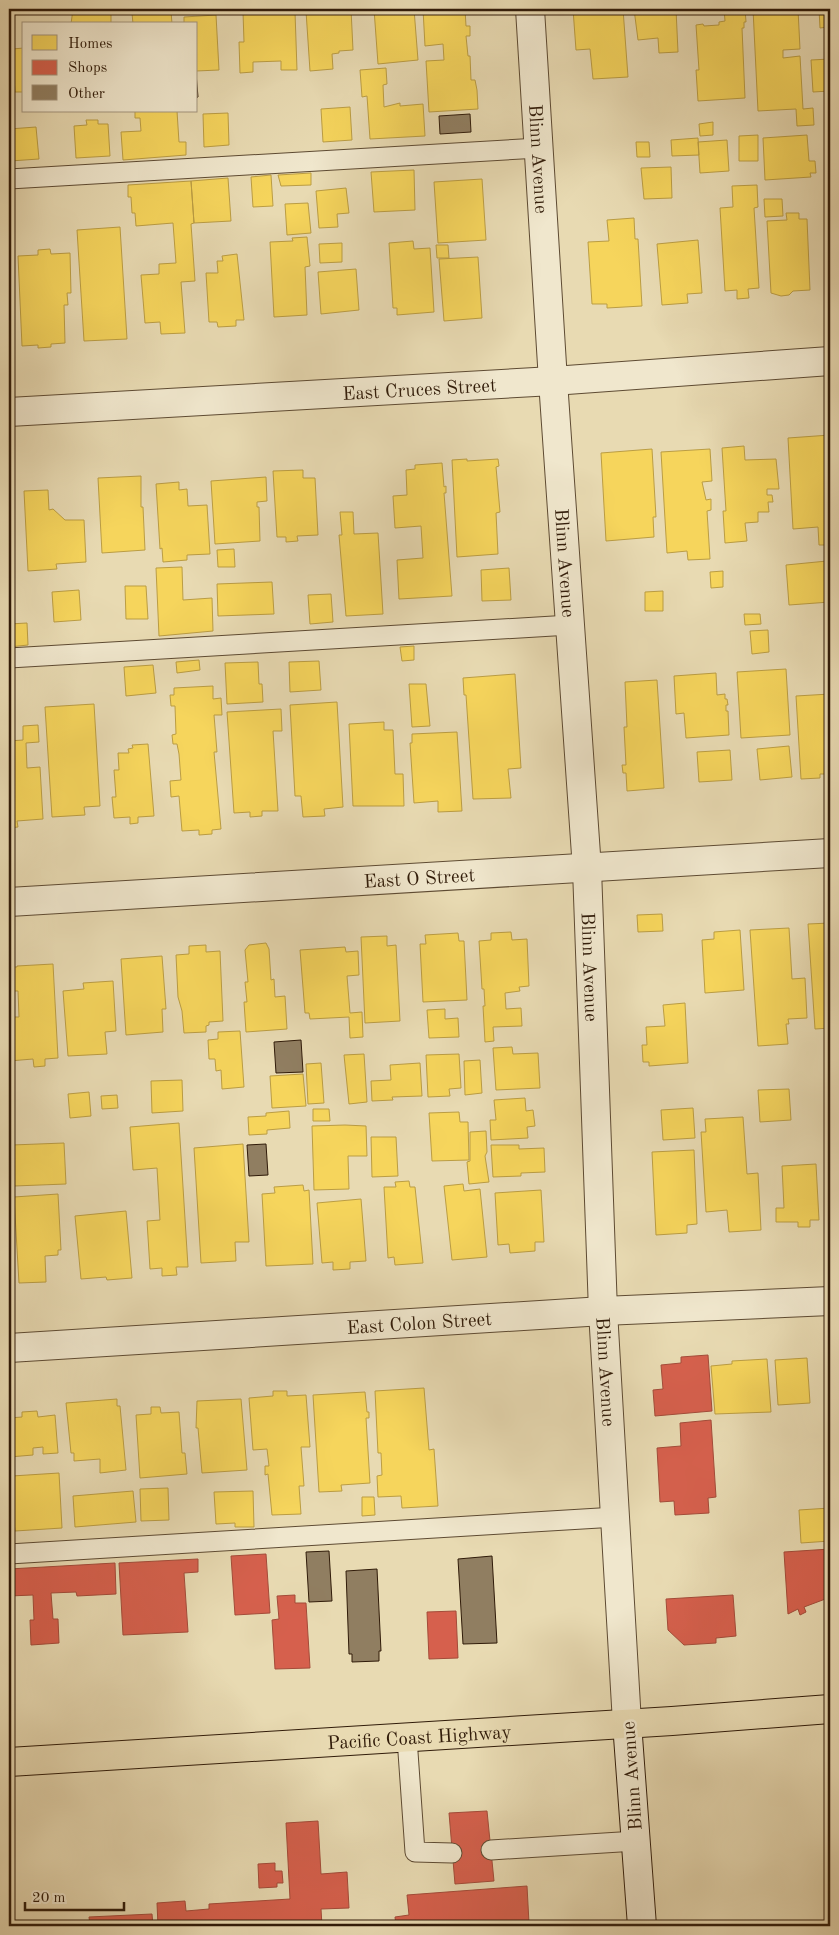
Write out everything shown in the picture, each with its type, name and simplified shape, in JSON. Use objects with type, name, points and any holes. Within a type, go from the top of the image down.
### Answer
[{"type":"highway","name":"Pacific Coast Highway","points":[[9,1762],[407,1738],[830,1709]]},
{"type":"street","name":"Blinn Avenue","points":[[530,9],[553,381],[587,869],[603,1311],[627,1723],[642,1926]]},
{"type":"street","name":"East Cruces Street","points":[[9,412],[553,381],[830,362]]},
{"type":"street","name":"East O Street","points":[[9,902],[830,853]]},
{"type":"street","name":"East Colon Street","points":[[9,1348],[603,1311],[830,1301]]},
{"type":"lane","points":[[9,179],[539,148]]},
{"type":"lane","points":[[9,658],[570,625]]},
{"type":"lane","points":[[9,1554],[616,1517]]},
{"type":"lane","points":[[407,1738],[415,1852],[452,1853]]},
{"type":"lane","points":[[491,1850],[636,1841]]},
{"type":"lane","points":[[635,1926],[642,1926]]},
{"type":"building: Homes","points":[[73,9],[100,9],[100,14],[111,13],[111,22],[71,22]]},
{"type":"building: Homes","points":[[251,9],[286,9],[286,12],[295,12],[297,70],[281,70],[281,61],[253,62],[253,72],[240,73],[239,42],[244,42],[243,12],[251,12]]},
{"type":"building: Homes","points":[[351,9],[353,50],[339,51],[339,53],[332,54],[333,69],[310,71],[306,11]]},
{"type":"building: Homes","points":[[374,9],[414,9],[418,60],[378,64]]},
{"type":"building: Homes","points":[[423,9],[465,9],[466,26],[470,26],[470,36],[466,36],[468,56],[470,56],[471,80],[475,80],[478,109],[429,112],[426,61],[444,60],[443,44],[425,46]]},
{"type":"building: Homes","points":[[573,9],[623,9],[628,77],[593,79],[590,49],[576,50]]},
{"type":"building: Homes","points":[[634,9],[676,9],[678,52],[659,53],[658,38],[638,40]]},
{"type":"building: Homes","points":[[724,9],[745,9],[746,22],[744,22],[744,28],[742,28],[745,98],[698,101],[696,70],[699,70],[696,25],[719,25],[719,22],[725,21]]},
{"type":"building: Homes","points":[[753,9],[798,9],[800,49],[783,50],[783,58],[800,56],[803,109],[813,108],[814,125],[797,126],[796,109],[758,111]]},
{"type":"building: Homes","points":[[819,9],[830,9],[830,34],[828,27],[820,28]]},
{"type":"building: Homes","points":[[171,11],[172,22],[133,22],[132,13]]},
{"type":"building: Homes","points":[[216,15],[219,70],[198,71],[198,22],[184,22],[184,17]]},
{"type":"building: Homes","points":[[22,48],[22,92],[15,92],[12,49]]},
{"type":"building: Homes","points":[[830,59],[830,91],[813,92],[811,60]]},
{"type":"building: Homes","points":[[386,68],[387,84],[383,85],[384,107],[400,103],[400,106],[423,104],[425,136],[370,139],[367,96],[362,97],[360,70]]},
{"type":"building: Homes","points":[[350,107],[352,140],[323,142],[321,109]]},
{"type":"building: Homes","points":[[135,112],[177,112],[179,142],[186,142],[186,155],[123,160],[121,132],[141,131],[140,118],[135,118]]},
{"type":"building: Homes","points":[[228,113],[229,145],[204,147],[203,114]]},
{"type":"building: Homes","points":[[86,120],[98,120],[98,124],[108,124],[110,156],[76,158],[74,126],[87,125]]},
{"type":"building: Homes","points":[[713,122],[713,135],[700,136],[699,124]]},
{"type":"building: Homes","points":[[36,127],[39,159],[10,161],[9,129]]},
{"type":"building: Homes","points":[[758,135],[758,161],[739,161],[739,136]]},
{"type":"building: Homes","points":[[807,135],[809,161],[815,161],[816,173],[810,173],[811,177],[765,180],[763,138]]},
{"type":"building: Homes","points":[[698,138],[699,155],[672,156],[671,140]]},
{"type":"building: Homes","points":[[727,140],[729,171],[700,173],[698,142]]},
{"type":"building: Homes","points":[[636,142],[649,142],[650,157],[637,157]]},
{"type":"building: Homes","points":[[671,167],[672,198],[644,199],[641,168]]},
{"type":"building: Homes","points":[[414,170],[415,210],[374,212],[371,172]]},
{"type":"building: Homes","points":[[311,173],[311,185],[281,186],[278,175]]},
{"type":"building: Homes","points":[[271,175],[273,206],[253,207],[251,177]]},
{"type":"building: Homes","points":[[228,178],[231,221],[194,223],[191,181]]},
{"type":"building: Homes","points":[[482,179],[486,240],[438,243],[434,182]]},
{"type":"building: Homes","points":[[191,181],[194,223],[191,224],[195,281],[181,282],[185,333],[161,334],[160,322],[145,323],[141,275],[159,274],[159,264],[176,263],[173,223],[136,226],[135,213],[132,213],[131,197],[128,197],[128,185]]},
{"type":"building: Homes","points":[[757,185],[758,207],[754,208],[759,288],[748,289],[749,298],[737,299],[737,290],[725,291],[720,208],[733,207],[732,186]]},
{"type":"building: Homes","points":[[346,188],[349,213],[337,214],[338,227],[319,228],[316,191]]},
{"type":"building: Homes","points":[[764,199],[782,199],[783,216],[765,217]]},
{"type":"building: Homes","points":[[308,203],[311,233],[287,235],[285,204]]},
{"type":"building: Homes","points":[[786,213],[799,213],[799,219],[807,219],[810,290],[793,291],[789,295],[781,296],[771,293],[767,221],[787,220]]},
{"type":"building: Homes","points":[[634,218],[635,239],[638,239],[642,306],[607,308],[607,304],[592,304],[588,242],[609,241],[607,220]]},
{"type":"building: Homes","points":[[120,227],[127,339],[84,341],[77,230]]},
{"type":"building: Homes","points":[[307,237],[310,266],[305,267],[307,315],[274,317],[270,242],[293,241],[292,238]]},
{"type":"building: Homes","points":[[698,240],[702,293],[687,294],[688,303],[662,305],[657,244]]},
{"type":"building: Homes","points":[[413,241],[414,249],[430,248],[434,312],[397,315],[397,308],[393,308],[389,243]]},
{"type":"building: Homes","points":[[342,243],[342,262],[320,263],[319,244]]},
{"type":"building: Homes","points":[[436,245],[448,245],[449,258],[437,258]]},
{"type":"building: Homes","points":[[50,249],[51,254],[70,253],[71,293],[67,293],[68,305],[64,305],[65,343],[51,344],[51,347],[38,348],[38,345],[22,346],[18,256],[38,255],[38,250]]},
{"type":"building: Homes","points":[[237,254],[244,320],[236,320],[236,326],[218,327],[217,322],[209,322],[206,273],[218,273],[217,261],[223,261],[222,256]]},
{"type":"building: Homes","points":[[478,257],[482,318],[444,321],[439,259]]},
{"type":"building: Homes","points":[[356,269],[359,310],[321,314],[318,272]]},
{"type":"building: Homes","points":[[9,278],[12,344],[9,344]]},
{"type":"building: Homes","points":[[830,435],[830,545],[819,545],[818,527],[793,529],[788,438]]},
{"type":"building: Homes","points":[[744,446],[745,460],[776,459],[779,489],[767,489],[767,495],[772,495],[773,502],[768,502],[769,512],[758,512],[758,522],[745,523],[747,541],[725,543],[723,511],[726,511],[722,448]]},
{"type":"building: Homes","points":[[652,449],[656,517],[653,517],[654,537],[606,541],[601,453]]},
{"type":"building: Homes","points":[[710,449],[712,481],[702,482],[706,500],[711,499],[711,510],[707,511],[710,559],[688,560],[687,551],[667,553],[661,452]]},
{"type":"building: Homes","points":[[467,459],[467,461],[498,459],[499,466],[496,467],[500,512],[496,513],[498,554],[457,557],[452,460]]},
{"type":"building: Homes","points":[[442,463],[444,487],[446,486],[446,493],[444,493],[452,596],[399,599],[397,560],[423,558],[421,526],[395,528],[393,496],[407,495],[406,470],[415,469],[415,465]]},
{"type":"building: Homes","points":[[303,470],[303,478],[315,478],[318,535],[297,536],[298,541],[286,542],[286,537],[277,537],[273,471]]},
{"type":"building: Homes","points":[[141,476],[141,507],[143,507],[145,550],[102,553],[98,478]]},
{"type":"building: Homes","points":[[266,477],[267,501],[257,502],[257,507],[259,507],[260,541],[215,544],[211,481]]},
{"type":"building: Homes","points":[[179,482],[179,490],[187,489],[188,506],[207,505],[210,554],[187,555],[187,560],[163,562],[162,548],[160,549],[156,484]]},
{"type":"building: Homes","points":[[48,490],[49,510],[53,509],[65,520],[84,520],[86,562],[56,564],[57,569],[28,571],[24,491]]},
{"type":"building: Homes","points":[[340,512],[353,512],[354,534],[378,533],[383,614],[346,616],[339,535],[342,535]]},
{"type":"building: Homes","points":[[234,549],[235,567],[218,567],[217,550]]},
{"type":"building: Homes","points":[[827,561],[830,602],[789,605],[786,565]]},
{"type":"building: Homes","points":[[182,567],[183,600],[212,598],[213,631],[159,636],[156,568]]},
{"type":"building: Homes","points":[[509,568],[511,600],[482,601],[481,570]]},
{"type":"building: Homes","points":[[723,571],[723,587],[711,588],[710,572]]},
{"type":"building: Homes","points":[[272,582],[274,614],[218,616],[217,584]]},
{"type":"building: Homes","points":[[125,586],[146,586],[148,619],[126,619]]},
{"type":"building: Homes","points":[[79,590],[81,620],[54,622],[52,592]]},
{"type":"building: Homes","points":[[663,591],[663,611],[645,611],[645,592]]},
{"type":"building: Homes","points":[[331,594],[333,622],[310,624],[308,595]]},
{"type":"building: Homes","points":[[744,614],[760,614],[761,624],[745,625]]},
{"type":"building: Homes","points":[[27,623],[28,645],[9,647],[9,624]]},
{"type":"building: Homes","points":[[768,630],[769,652],[752,654],[750,631]]},
{"type":"building: Homes","points":[[414,646],[414,660],[402,661],[400,647]]},
{"type":"building: Homes","points":[[199,660],[200,670],[177,673],[176,662]]},
{"type":"building: Homes","points":[[319,661],[321,690],[290,692],[289,662]]},
{"type":"building: Homes","points":[[258,662],[259,684],[262,684],[263,702],[227,704],[225,663]]},
{"type":"building: Homes","points":[[153,665],[156,693],[126,696],[124,667]]},
{"type":"building: Homes","points":[[786,669],[790,735],[741,738],[737,672]]},
{"type":"building: Homes","points":[[716,673],[717,695],[725,694],[725,699],[727,699],[726,711],[728,711],[729,735],[686,738],[684,713],[676,714],[674,676]]},
{"type":"building: Homes","points":[[515,674],[521,768],[508,769],[511,798],[473,799],[466,695],[464,695],[463,678]]},
{"type":"building: Homes","points":[[657,680],[664,788],[627,791],[626,773],[623,773],[622,765],[626,765],[624,727],[627,727],[625,682]]},
{"type":"building: Homes","points":[[409,684],[426,684],[430,726],[412,727]]},
{"type":"building: Homes","points":[[213,686],[213,699],[221,698],[222,715],[214,715],[217,752],[214,752],[221,829],[212,830],[212,834],[199,835],[199,830],[182,831],[179,796],[171,797],[170,781],[181,780],[177,744],[173,744],[172,735],[176,734],[175,706],[171,706],[170,695],[174,695],[174,688]]},
{"type":"building: Homes","points":[[830,694],[830,770],[825,770],[826,774],[820,774],[820,778],[801,779],[796,696]]},
{"type":"building: Homes","points":[[337,702],[343,807],[324,809],[325,816],[303,817],[301,796],[295,796],[290,705]]},
{"type":"building: Homes","points":[[94,704],[100,806],[84,807],[85,815],[52,817],[45,707]]},
{"type":"building: Homes","points":[[281,709],[282,731],[273,731],[278,811],[262,811],[262,816],[250,817],[250,812],[234,813],[227,712]]},
{"type":"building: Homes","points":[[384,722],[384,730],[393,730],[395,774],[403,774],[404,806],[353,806],[349,724]]},
{"type":"building: Homes","points":[[38,725],[39,742],[26,743],[27,768],[40,767],[43,819],[17,821],[18,827],[9,828],[9,741],[23,740],[23,726]]},
{"type":"building: Homes","points":[[457,732],[462,811],[438,812],[438,801],[414,803],[410,743],[412,743],[412,734]]},
{"type":"building: Homes","points":[[148,744],[154,816],[138,817],[138,823],[130,824],[130,817],[114,818],[112,797],[116,797],[114,770],[119,770],[118,753],[129,753],[128,749],[133,748],[132,745]]},
{"type":"building: Homes","points":[[789,746],[792,777],[760,780],[757,749]]},
{"type":"building: Homes","points":[[730,750],[732,780],[699,782],[697,752]]},
{"type":"building: Homes","points":[[662,914],[663,931],[638,932],[637,915]]},
{"type":"building: Homes","points":[[830,923],[830,1028],[815,1029],[808,924]]},
{"type":"building: Homes","points":[[789,928],[792,979],[805,978],[807,1018],[788,1019],[789,1024],[786,1024],[788,1044],[758,1046],[750,930]]},
{"type":"building: Homes","points":[[740,930],[744,990],[705,993],[702,940],[714,939],[714,932]]},
{"type":"building: Homes","points":[[511,932],[512,940],[527,939],[529,986],[519,987],[520,991],[505,993],[506,1009],[521,1008],[522,1026],[493,1027],[494,1041],[485,1042],[484,989],[482,989],[479,941],[491,940],[491,933]]},
{"type":"building: Homes","points":[[458,933],[459,941],[464,941],[467,1000],[423,1002],[420,944],[426,944],[425,935]]},
{"type":"building: Homes","points":[[387,936],[387,946],[396,945],[400,1021],[365,1023],[361,937]]},
{"type":"building: Homes","points":[[266,943],[269,949],[271,980],[274,979],[275,997],[285,996],[287,1029],[246,1032],[244,1002],[247,1002],[245,982],[248,982],[245,950],[249,945]]},
{"type":"building: Homes","points":[[206,945],[206,952],[220,951],[223,1021],[209,1022],[209,1025],[206,1026],[206,1032],[184,1033],[182,1011],[178,997],[176,955],[189,954],[189,946]]},
{"type":"building: Homes","points":[[345,947],[346,952],[358,951],[359,975],[347,976],[350,1013],[362,1012],[363,1037],[350,1038],[349,1017],[310,1019],[309,1013],[305,1013],[300,950]]},
{"type":"building: Homes","points":[[162,956],[166,1009],[162,1009],[163,1032],[126,1035],[121,959]]},
{"type":"building: Homes","points":[[53,964],[58,1058],[45,1059],[45,1066],[34,1067],[33,1059],[9,1061],[9,1017],[19,1017],[18,991],[13,991],[14,967]]},
{"type":"building: Homes","points":[[113,981],[116,1031],[105,1032],[107,1054],[68,1056],[63,991],[84,989],[83,983]]},
{"type":"building: Homes","points":[[685,1003],[688,1063],[649,1066],[649,1062],[643,1062],[642,1045],[647,1045],[646,1027],[665,1026],[663,1005]]},
{"type":"building: Homes","points":[[445,1009],[445,1019],[458,1018],[459,1037],[429,1038],[427,1010]]},
{"type":"building: Homes","points":[[240,1031],[244,1087],[222,1089],[221,1070],[216,1071],[215,1059],[209,1059],[208,1040],[218,1039],[218,1032]]},
{"type":"building: Homes","points":[[512,1047],[513,1054],[538,1053],[540,1088],[496,1090],[493,1048]]},
{"type":"building: Homes","points":[[364,1054],[367,1102],[349,1104],[344,1055]]},
{"type":"building: Homes","points":[[459,1054],[461,1088],[449,1089],[450,1096],[428,1097],[426,1055]]},
{"type":"building: Homes","points":[[480,1060],[482,1093],[465,1095],[464,1061]]},
{"type":"building: Homes","points":[[321,1063],[324,1103],[308,1104],[306,1064]]},
{"type":"building: Homes","points":[[420,1063],[422,1096],[392,1097],[393,1100],[372,1101],[371,1081],[391,1080],[390,1065]]},
{"type":"building: Homes","points":[[303,1074],[306,1106],[272,1108],[270,1076]]},
{"type":"building: Homes","points":[[182,1080],[183,1111],[152,1113],[151,1081]]},
{"type":"building: Homes","points":[[789,1089],[791,1120],[760,1122],[758,1090]]},
{"type":"building: Homes","points":[[89,1092],[91,1116],[70,1118],[68,1094]]},
{"type":"building: Homes","points":[[117,1095],[118,1108],[102,1109],[101,1096]]},
{"type":"building: Homes","points":[[525,1098],[526,1111],[533,1110],[535,1126],[527,1127],[528,1138],[491,1140],[490,1120],[496,1120],[494,1100]]},
{"type":"building: Homes","points":[[693,1108],[695,1138],[663,1140],[661,1110]]},
{"type":"building: Homes","points":[[313,1109],[329,1109],[330,1121],[313,1121]]},
{"type":"building: Homes","points":[[289,1111],[290,1128],[267,1130],[267,1134],[249,1135],[248,1117],[266,1116],[266,1113]]},
{"type":"building: Homes","points":[[459,1112],[460,1122],[468,1122],[469,1160],[432,1161],[429,1113]]},
{"type":"building: Homes","points":[[743,1117],[747,1174],[758,1173],[761,1230],[729,1232],[727,1210],[706,1212],[701,1132],[706,1132],[705,1119]]},
{"type":"building: Homes","points":[[179,1123],[188,1267],[176,1267],[177,1275],[162,1276],[162,1268],[150,1269],[147,1221],[160,1220],[157,1168],[133,1170],[130,1127]]},
{"type":"building: Homes","points":[[312,1126],[366,1126],[367,1156],[348,1156],[349,1189],[314,1190]]},
{"type":"building: Homes","points":[[486,1131],[487,1152],[485,1156],[489,1182],[469,1184],[467,1162],[470,1161],[470,1132]]},
{"type":"building: Homes","points":[[371,1137],[396,1137],[398,1176],[372,1177]]},
{"type":"building: Homes","points":[[64,1143],[66,1184],[14,1186],[12,1145]]},
{"type":"building: Homes","points":[[243,1144],[249,1242],[235,1242],[236,1261],[201,1263],[194,1148]]},
{"type":"building: Homes","points":[[491,1145],[519,1145],[519,1149],[544,1148],[545,1172],[521,1173],[521,1176],[493,1177]]},
{"type":"building: Homes","points":[[694,1150],[697,1224],[687,1225],[687,1233],[656,1235],[652,1152]]},
{"type":"building: Homes","points":[[816,1164],[819,1220],[810,1220],[810,1227],[798,1227],[798,1222],[776,1222],[776,1208],[784,1208],[782,1166]]},
{"type":"building: Homes","points":[[409,1181],[410,1187],[415,1187],[423,1263],[395,1265],[394,1257],[388,1258],[384,1187],[396,1187],[395,1182]]},
{"type":"building: Homes","points":[[463,1184],[464,1191],[480,1189],[487,1257],[452,1260],[444,1186]]},
{"type":"building: Homes","points":[[303,1185],[304,1191],[309,1190],[313,1264],[266,1266],[262,1194],[275,1193],[274,1187]]},
{"type":"building: Homes","points":[[541,1190],[544,1242],[535,1242],[535,1251],[510,1253],[509,1244],[498,1245],[495,1193]]},
{"type":"building: Homes","points":[[58,1194],[61,1250],[58,1250],[58,1255],[45,1256],[46,1282],[19,1283],[14,1197]]},
{"type":"building: Homes","points":[[361,1199],[366,1261],[350,1262],[350,1269],[333,1270],[333,1262],[322,1263],[317,1203]]},
{"type":"building: Homes","points":[[126,1211],[132,1278],[107,1280],[106,1277],[81,1279],[75,1216]]},
{"type":"building: Homes","points":[[807,1358],[810,1403],[778,1405],[775,1360]]},
{"type":"building: Homes","points":[[767,1359],[771,1412],[715,1414],[711,1366],[732,1364],[732,1361]]},
{"type":"building: Homes","points":[[424,1388],[429,1450],[434,1449],[438,1506],[402,1508],[401,1496],[378,1497],[377,1476],[382,1475],[381,1453],[378,1453],[375,1391]]},
{"type":"building: Homes","points":[[273,1391],[287,1391],[287,1396],[306,1395],[310,1447],[301,1447],[304,1486],[299,1486],[301,1514],[272,1515],[268,1474],[265,1475],[265,1466],[269,1466],[267,1449],[253,1450],[249,1398],[273,1396]]},
{"type":"building: Homes","points":[[365,1392],[367,1412],[369,1412],[369,1418],[366,1418],[370,1483],[341,1485],[342,1491],[319,1492],[313,1395]]},
{"type":"building: Homes","points":[[117,1399],[117,1406],[120,1406],[126,1470],[100,1473],[100,1459],[74,1461],[74,1453],[71,1453],[66,1403]]},
{"type":"building: Homes","points":[[241,1399],[247,1470],[202,1473],[198,1428],[196,1428],[197,1401]]},
{"type":"building: Homes","points":[[151,1407],[160,1407],[161,1413],[179,1412],[182,1453],[185,1453],[187,1474],[140,1478],[136,1415],[151,1414]]},
{"type":"building: Homes","points":[[37,1411],[38,1417],[55,1415],[58,1453],[43,1454],[43,1447],[33,1448],[33,1455],[9,1457],[9,1418],[22,1417],[22,1412]]},
{"type":"building: Homes","points":[[59,1473],[62,1528],[15,1531],[13,1514],[9,1515],[9,1504],[13,1503],[12,1476]]},
{"type":"building: Homes","points":[[168,1488],[169,1520],[141,1521],[140,1489]]},
{"type":"building: Homes","points":[[133,1491],[136,1522],[75,1527],[73,1496]]},
{"type":"building: Homes","points":[[253,1491],[254,1527],[235,1527],[235,1523],[216,1524],[214,1492]]},
{"type":"building: Homes","points":[[362,1497],[374,1497],[375,1515],[362,1516]]},
{"type":"building: Homes","points":[[830,1508],[830,1541],[801,1543],[799,1510]]},
{"type":"building: Shops","points":[[708,1355],[712,1411],[655,1416],[653,1390],[663,1389],[661,1365],[681,1363],[681,1357]]},
{"type":"building: Shops","points":[[711,1420],[716,1497],[708,1498],[709,1513],[675,1515],[674,1501],[660,1502],[657,1448],[681,1446],[680,1423]]},
{"type":"building: Shops","points":[[830,1549],[830,1604],[828,1598],[804,1607],[806,1612],[800,1615],[798,1609],[788,1614],[784,1552]]},
{"type":"building: Shops","points":[[266,1554],[270,1613],[235,1615],[231,1556]]},
{"type":"building: Shops","points":[[198,1559],[198,1572],[184,1573],[188,1632],[123,1635],[119,1563]]},
{"type":"building: Shops","points":[[115,1563],[116,1594],[77,1596],[76,1592],[51,1593],[53,1619],[58,1619],[59,1643],[31,1645],[30,1620],[34,1620],[33,1595],[9,1596],[9,1569]]},
{"type":"building: Shops","points":[[295,1595],[295,1603],[306,1603],[310,1668],[275,1669],[272,1620],[279,1619],[277,1596]]},
{"type":"building: Shops","points":[[733,1595],[736,1636],[716,1638],[716,1643],[684,1645],[668,1630],[666,1599]]},
{"type":"building: Shops","points":[[456,1611],[458,1658],[429,1659],[427,1612]]},
{"type":"building: Shops","points":[[487,1811],[494,1881],[455,1884],[449,1813]]},
{"type":"building: Shops","points":[[318,1821],[321,1874],[347,1872],[349,1908],[321,1909],[322,1926],[158,1926],[157,1903],[185,1901],[186,1911],[209,1909],[209,1904],[290,1899],[286,1823]]},
{"type":"building: Shops","points":[[275,1863],[275,1871],[282,1871],[283,1883],[277,1883],[277,1887],[259,1888],[258,1864]]},
{"type":"building: Shops","points":[[527,1886],[529,1923],[482,1926],[396,1926],[395,1917],[409,1915],[407,1895]]},
{"type":"building: Shops","points":[[152,1914],[153,1926],[90,1926],[89,1917]]},
{"type":"building: Other","points":[[470,114],[471,132],[440,134],[439,116]]},
{"type":"building: Other","points":[[301,1040],[303,1072],[276,1073],[274,1042]]},
{"type":"building: Other","points":[[266,1144],[268,1175],[249,1176],[247,1145]]},
{"type":"building: Other","points":[[329,1551],[332,1601],[309,1602],[306,1552]]},
{"type":"building: Other","points":[[492,1556],[497,1643],[463,1644],[458,1559]]},
{"type":"building: Other","points":[[377,1569],[381,1651],[379,1651],[379,1661],[352,1662],[352,1654],[349,1654],[346,1571]]}]
